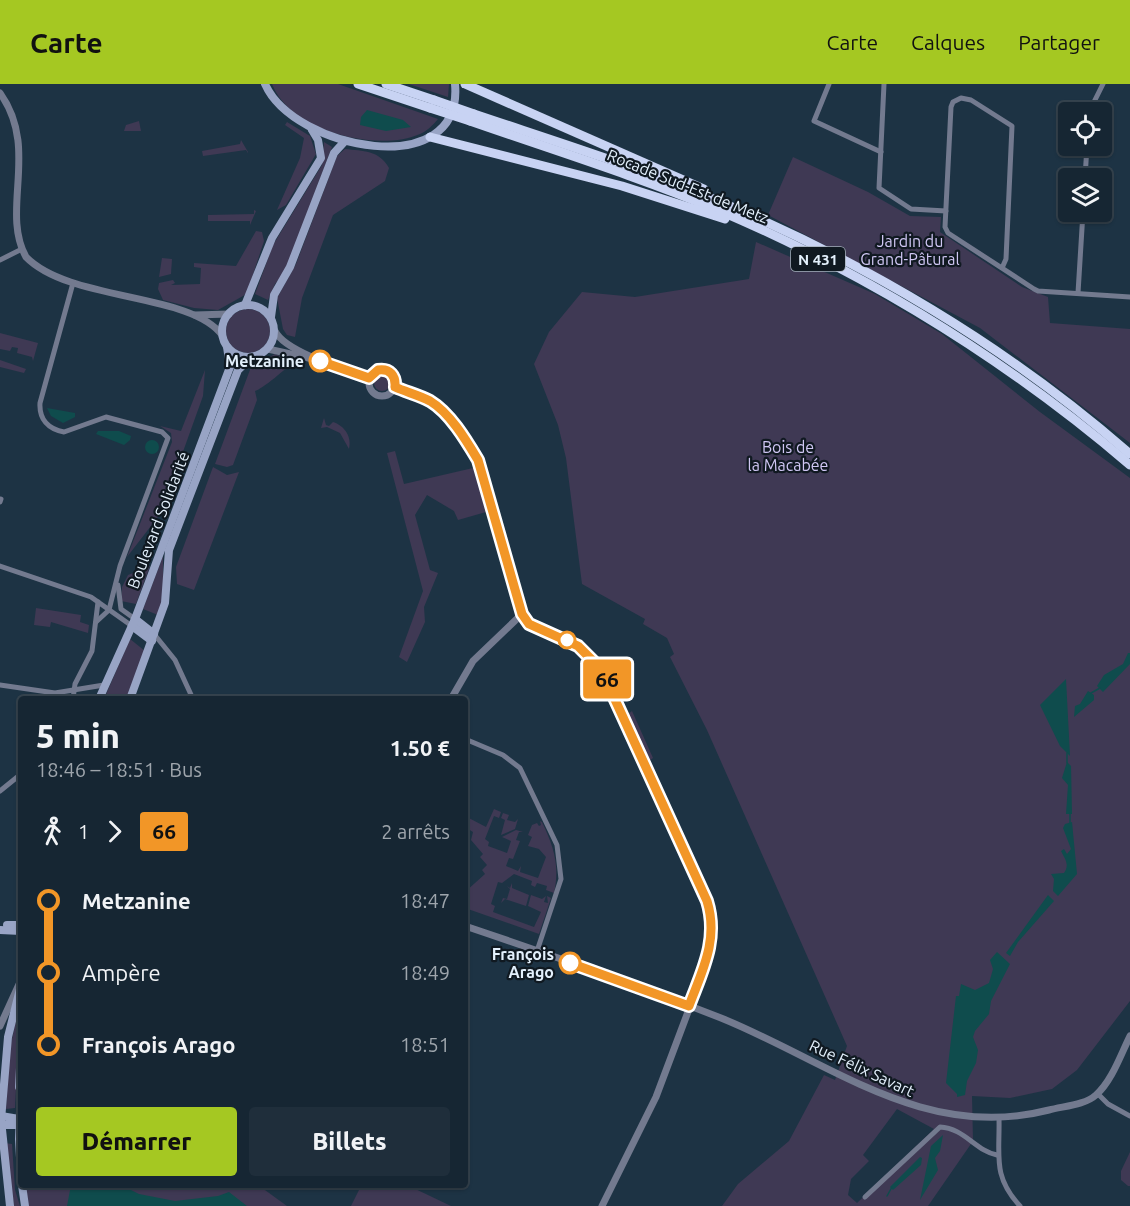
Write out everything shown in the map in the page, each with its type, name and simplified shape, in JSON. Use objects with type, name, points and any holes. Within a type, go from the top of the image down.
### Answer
[{"type":"highway","name":"Rocade Sud-Est de Metz","points":[[358,84],[432,104],[663,188],[772,236],[886,294],[1003,366],[1130,465]]},
{"type":"highway","name":"Rocade Sud-Est de Metz","points":[[386,84],[432,104]]},
{"type":"highway","points":[[465,84],[741,205],[789,232]]},
{"type":"highway","name":"Rocade Sud-Est de Metz","points":[[472,118],[673,183],[789,232],[891,285],[1007,359],[1103,430],[1130,454]]},
{"type":"highway","points":[[430,136],[622,186],[772,236]]},
{"type":"main road","points":[[265,84],[278,105],[311,128],[345,141],[395,146],[430,136],[449,116],[455,84]]},
{"type":"main road","points":[[311,128],[318,140],[321,158],[273,238],[251,296],[245,305],[229,314],[224,321],[222,335],[227,347],[236,354],[252,357],[268,349],[275,331],[271,317],[274,295],[291,267],[334,153],[345,141]]},
{"type":"main road","points":[[245,305],[262,309],[271,317]]},
{"type":"main road","name":"Boulevard Solidarité","points":[[100,696],[134,622],[230,368],[227,347]]},
{"type":"main road","name":"Boulevard Solidarité","points":[[131,696],[165,603],[166,562],[170,550],[237,370],[252,357]]},
{"type":"main road","points":[[134,622],[153,637]]},
{"type":"main road","points":[[0,926],[18,925]]},
{"type":"main road","points":[[0,930],[18,931]]},
{"type":"main road","points":[[10,1206],[1,1120],[6,1047],[18,997]]},
{"type":"main road","points":[[1,1120],[18,1122]]},
{"type":"main road","points":[[22,1188],[25,1206]]},
{"type":"street","points":[[829,84],[814,121],[881,152]]},
{"type":"street","points":[[884,84],[879,188],[911,209],[946,211]]},
{"type":"street","points":[[1094,102],[1103,84]]},
{"type":"street","points":[[0,93],[12,114],[17,140],[8,200]]},
{"type":"street","points":[[1002,268],[1006,260],[1012,126],[965,98],[957,99],[951,107],[946,211],[948,233],[1002,268],[1038,291],[1130,297]]},
{"type":"street","points":[[7,211],[11,230],[20,250],[42,271],[73,283],[193,315],[215,326],[222,335]]},
{"type":"street","points":[[1078,293],[1082,222]]},
{"type":"street","points":[[0,260],[20,250]]},
{"type":"street","points":[[73,283],[40,402],[44,421],[51,427],[64,432],[91,420],[110,418],[162,432],[168,438],[120,566],[118,584],[109,610],[96,622]]},
{"type":"street","points":[[193,315],[229,314]]},
{"type":"street","points":[[275,331],[283,342],[324,362],[369,378]]},
{"type":"street","points":[[268,349],[324,362]]},
{"type":"street","points":[[386,370],[394,377],[395,387],[388,395],[378,396],[370,389],[369,378],[374,372],[386,370]]},
{"type":"street","points":[[395,387],[430,402],[440,409],[478,460],[522,614],[529,624],[578,646],[601,669],[704,894],[712,921],[711,945],[650,1112],[602,1206]]},
{"type":"street","points":[[0,566],[76,590],[134,622]]},
{"type":"street","points":[[118,584],[121,609],[134,622]]},
{"type":"street","points":[[73,696],[92,651],[98,602]]},
{"type":"street","points":[[453,696],[473,661],[522,614]]},
{"type":"street","points":[[504,633],[529,624]]},
{"type":"street","points":[[153,637],[167,649],[175,660],[192,696]]},
{"type":"street","points":[[0,685],[41,692],[104,685]]},
{"type":"street","points":[[468,740],[503,755],[520,768],[557,845],[561,868],[559,887],[537,951]]},
{"type":"street","points":[[0,791],[18,776]]},
{"type":"street","name":"Rue Félix Savart","points":[[468,927],[750,1030],[882,1095],[914,1107],[966,1117],[999,1118],[1044,1112],[1086,1101],[1098,1094]]},
{"type":"street","points":[[0,1026],[18,987]]},
{"type":"street","points":[[1130,1036],[1098,1094],[1108,1104],[1130,1116]]},
{"type":"street","points":[[999,1118],[997,1155],[1002,1177],[1020,1206]]},
{"type":"street","points":[[865,1197],[940,1127],[960,1132],[987,1153],[997,1155]]},
{"type":"green space","points":[[272,84],[338,84],[438,119],[423,133],[402,139],[381,141],[359,139],[337,134],[297,114],[282,100]]},
{"type":"green space","points":[[409,84],[449,84],[448,97]]},
{"type":"green space","points":[[139,121],[141,131],[124,131],[126,125]]},
{"type":"green space","points":[[287,122],[310,136],[316,154],[286,205],[277,210],[300,158],[304,138],[285,125]]},
{"type":"green space","points":[[241,140],[248,153],[246,150],[203,156],[202,151],[240,144]]},
{"type":"green space","points":[[324,142],[332,147],[285,272],[275,284],[268,300],[255,294],[273,245],[322,165]]},
{"type":"green space","points":[[345,149],[370,152],[385,162],[389,168],[385,181],[333,215],[302,298],[295,337],[287,335],[283,329],[277,298],[296,264],[337,156]]},
{"type":"green space","name":"Jardin du Grand-Pâtural","points":[[793,157],[868,192],[910,216],[941,217],[940,232],[1022,287],[1048,297],[1050,323],[1130,329],[1130,443],[980,328],[768,215]]},
{"type":"green space","points":[[254,210],[256,211],[250,225],[250,221],[208,221],[208,215],[254,214]]},
{"type":"green space","points":[[256,231],[262,232],[264,241],[247,293],[243,296],[218,310],[194,308],[163,300],[158,289],[159,283],[173,280],[175,283],[171,285],[200,284],[201,268],[194,267],[194,263],[236,266]]},
{"type":"green space","name":"Bois de la Macabée","points":[[756,242],[875,294],[942,334],[1040,412],[1130,478],[1130,1001],[1077,1070],[1052,1089],[1010,1098],[972,1096],[973,1141],[928,1206],[722,1206],[738,1184],[789,1141],[824,1075],[835,1080],[847,1046],[707,730],[670,657],[674,654],[667,638],[643,624],[645,619],[582,584],[566,458],[558,425],[534,364],[549,332],[582,292],[635,297],[749,279]],"holes":[[[897,1109],[934,1129],[857,1203],[848,1195],[851,1179],[869,1161],[863,1155]]]},
{"type":"green space","points":[[162,258],[172,259],[171,274],[159,277]]},
{"type":"green space","points":[[248,309],[264,315],[270,331],[264,347],[248,353],[232,347],[226,331],[232,315]]},
{"type":"green space","points":[[0,333],[38,343],[33,361],[32,357],[17,353],[18,348],[12,347],[10,351],[0,349]]},
{"type":"green space","points":[[275,354],[293,361],[275,378],[255,391],[257,400],[233,465],[227,467],[215,464],[251,367]]},
{"type":"green space","points":[[0,360],[26,369],[24,373],[0,367]]},
{"type":"green space","points":[[205,370],[203,396],[161,513],[127,557],[172,442],[171,433],[160,426],[181,431]]},
{"type":"green space","points":[[379,375],[385,375],[390,383],[388,389],[379,391],[374,386],[374,380]]},
{"type":"green space","points":[[324,418],[326,425],[329,426],[333,422],[344,429],[349,440],[349,449],[340,433],[327,427],[321,428]]},
{"type":"green space","points":[[395,451],[404,484],[473,468],[486,512],[458,520],[454,511],[427,495],[415,515],[430,570],[438,573],[424,607],[425,622],[407,662],[399,657],[423,591],[387,453]]},
{"type":"green space","points":[[213,467],[227,475],[239,472],[194,590],[177,584],[176,567]]},
{"type":"green space","points":[[163,556],[163,597],[158,615],[143,609]]},
{"type":"green space","points":[[150,566],[136,604],[121,601],[122,587],[128,575]]},
{"type":"green space","points":[[36,608],[81,615],[80,622],[89,625],[88,633],[51,622],[50,627],[34,625]]},
{"type":"green space","points":[[130,639],[145,651],[128,696],[105,696]]},
{"type":"green space","points":[[632,711],[653,758],[650,760],[627,715]]},
{"type":"green space","points":[[494,809],[501,812],[499,818],[494,816],[485,839],[489,842],[488,846],[507,853],[511,841],[502,837],[516,830],[523,832],[519,832],[516,840],[520,841],[513,859],[509,858],[506,866],[518,871],[521,866],[520,872],[538,878],[546,857],[539,849],[528,846],[532,837],[528,835],[532,825],[537,823],[539,826],[540,821],[542,822],[555,857],[554,893],[546,890],[547,886],[537,883],[535,887],[531,885],[532,881],[514,874],[502,883],[498,882],[491,904],[495,906],[493,912],[534,927],[541,912],[528,906],[531,895],[542,899],[546,896],[544,902],[548,903],[547,896],[551,898],[539,934],[468,909],[468,889],[485,874],[482,870],[487,865],[480,857],[483,854],[471,840],[473,832],[468,829],[468,818],[486,827]]},
{"type":"green space","points":[[503,813],[509,815],[507,820],[515,822],[518,819],[515,829],[501,835],[505,820],[501,818]]},
{"type":"green space","points":[[512,883],[512,888],[529,895],[526,906],[505,899],[501,903],[503,898],[507,899],[510,889],[507,886],[510,888]]},
{"type":"green space","points":[[18,1012],[15,1108],[6,1109],[9,1052]]},
{"type":"green space","points":[[5,1143],[12,1144],[15,1190],[20,1206],[14,1206]]},
{"type":"green space","points":[[1130,1152],[1130,1186],[1128,1186],[1121,1180],[1121,1171]]},
{"type":"green space","points":[[22,1188],[262,1188],[287,1206],[25,1206]]},
{"type":"green space","points":[[360,1188],[413,1188],[451,1206],[351,1206]]},
{"type":"shaded area","points":[[367,110],[403,120],[411,127],[386,131],[360,125],[361,117]]},
{"type":"shaded area","points":[[47,408],[75,413],[75,417],[63,423],[51,416]]},
{"type":"shaded area","points":[[98,431],[119,431],[131,436],[124,445],[96,434]]},
{"type":"shaded area","points":[[152,440],[157,442],[159,447],[157,452],[152,454],[147,452],[145,447],[147,442]]},
{"type":"shaded area","points":[[1130,653],[1130,664],[1103,692],[1097,686],[1104,675],[1123,664]]},
{"type":"shaded area","points":[[1066,679],[1070,756],[1060,746],[1040,705]]},
{"type":"shaded area","points":[[1088,691],[1094,695],[1094,700],[1074,717],[1075,706],[1080,704]]},
{"type":"shaded area","points":[[1067,762],[1071,766],[1072,814],[1066,814],[1068,785],[1062,778]]},
{"type":"shaded area","points":[[1072,822],[1077,874],[1058,896],[1053,891],[1054,879],[1051,874],[1064,873],[1066,870],[1066,862],[1061,851],[1064,849],[1067,854],[1071,849],[1063,828],[1065,824]]},
{"type":"shaded area","points":[[1048,895],[1054,901],[1018,942],[1010,956],[1006,953]]},
{"type":"shaded area","points":[[997,952],[1010,964],[991,1001],[989,1014],[975,1031],[973,1037],[978,1050],[976,1063],[967,1081],[965,1095],[957,1097],[957,1094],[946,1083],[956,996],[959,996],[961,984],[975,990],[989,983],[993,969],[990,960]]},
{"type":"shaded area","points":[[943,1135],[940,1151],[935,1158],[938,1170],[920,1200],[931,1146]]},
{"type":"shaded area","points":[[920,1157],[922,1158],[921,1165],[893,1190],[890,1187]]},
{"type":"shaded area","points":[[70,1188],[127,1188],[139,1194],[175,1201],[218,1196],[229,1192],[247,1206],[67,1206]]},
{"type":"waterway","points":[[1091,693],[1100,688]]},
{"type":"waterway","points":[[1067,753],[1067,763]]},
{"type":"waterway","points":[[1070,813],[1070,823]]},
{"type":"waterway","points":[[887,1196],[892,1187]]},
{"type":"bus line","name":"66","points":[[320,361],[369,378],[378,370],[386,370],[394,377],[395,387],[430,402],[440,409],[471,448],[478,460],[522,614],[529,624],[578,646],[601,669],[707,901],[712,921],[710,950],[689,1006],[570,963]]},
{"type":"place","name":"Metzanine","points":[[320,361]]},
{"type":"place","name":"François Arago","points":[[570,963]]}]
